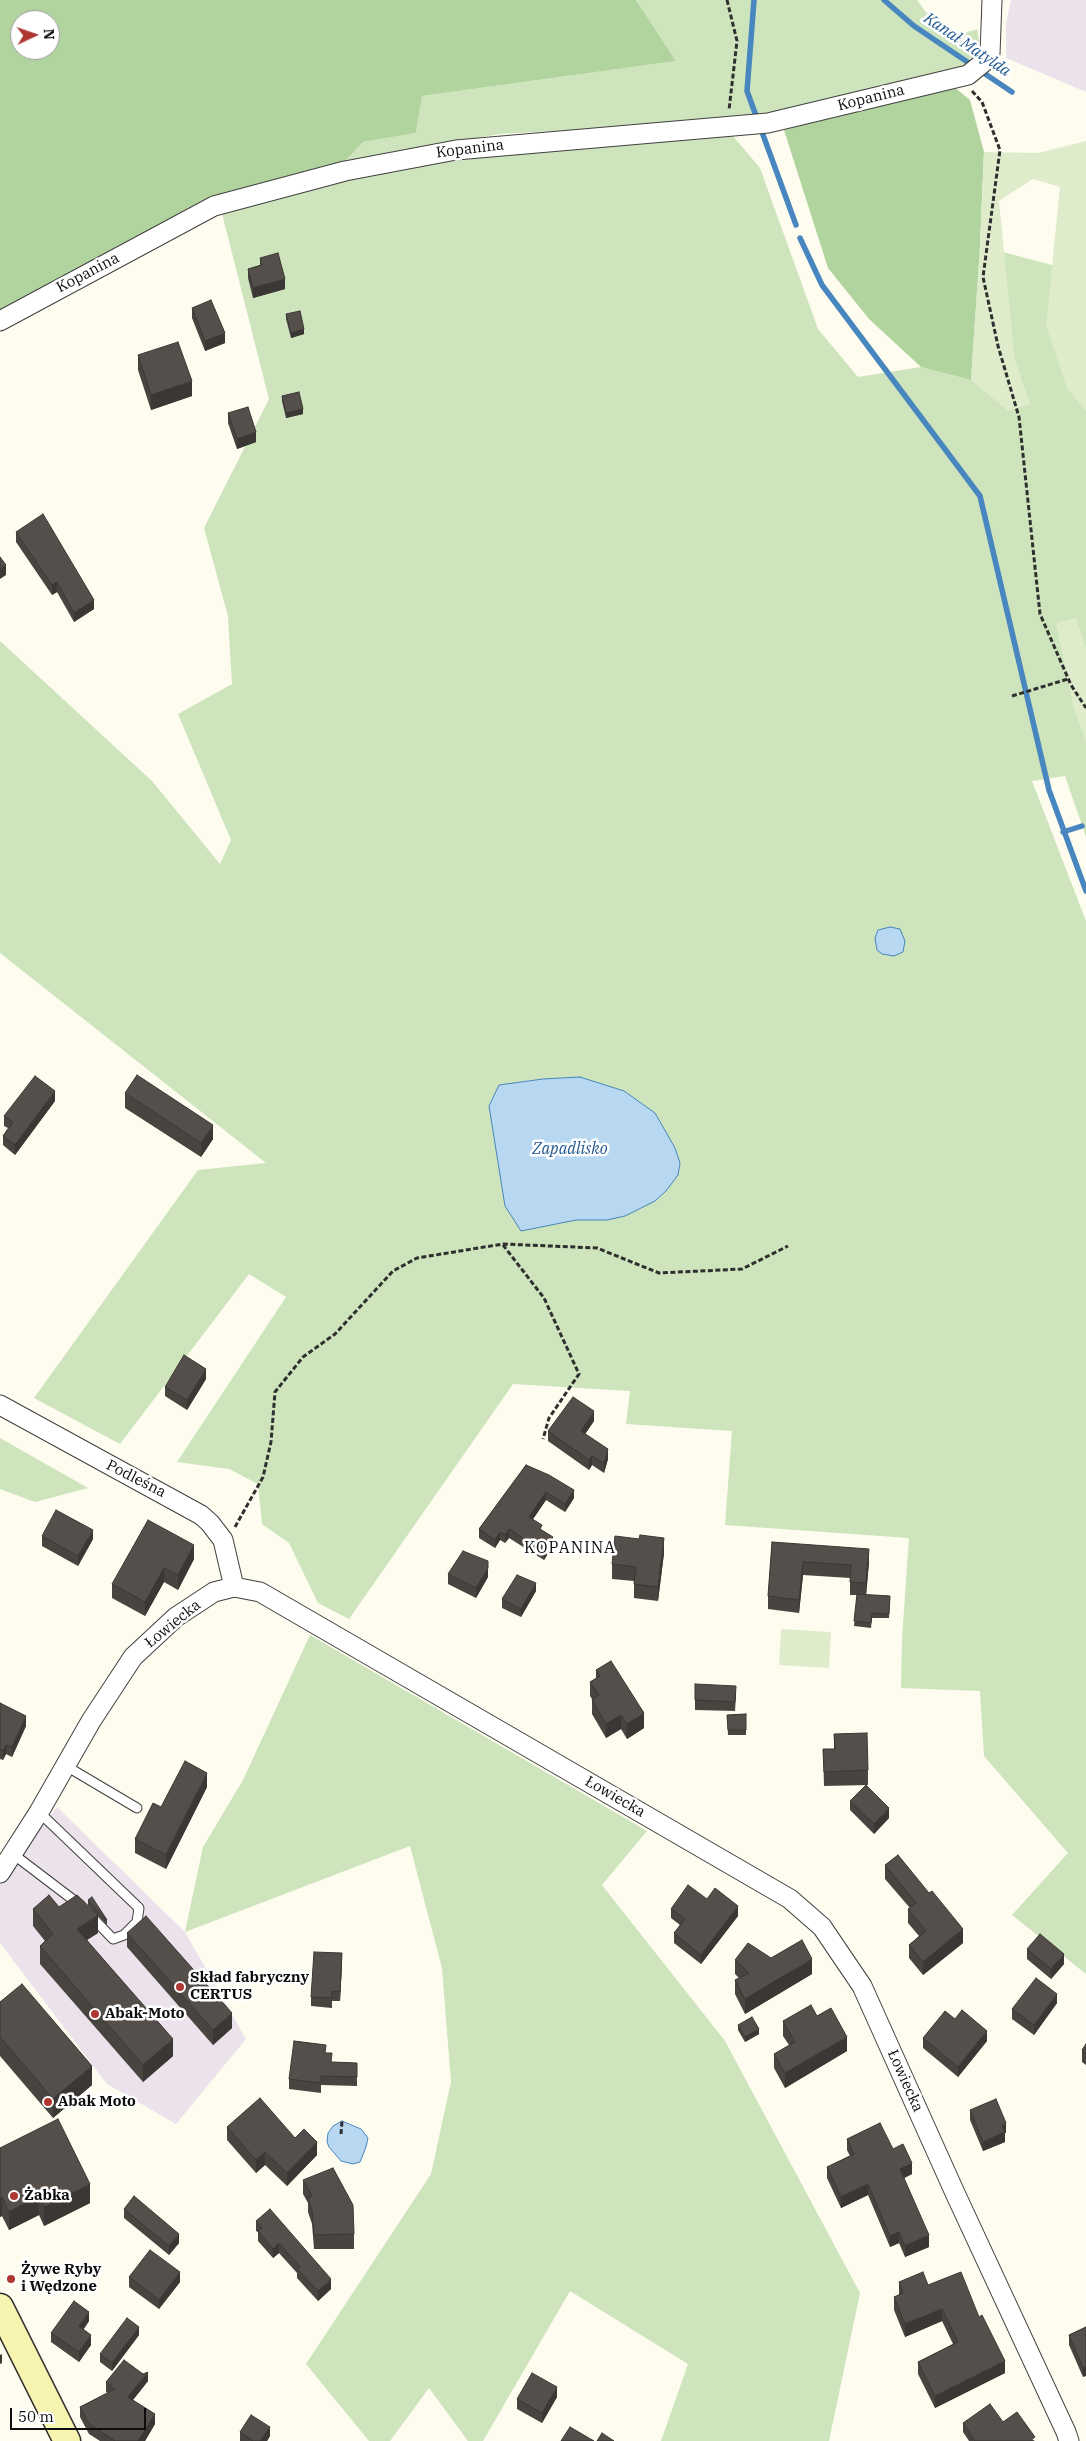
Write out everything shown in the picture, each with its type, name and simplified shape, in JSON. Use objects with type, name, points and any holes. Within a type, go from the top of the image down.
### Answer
[{"type":"street","points":[[964,76],[984,62],[990,54],[992,44],[992,0]]},
{"type":"street","name":"Kopanina","points":[[0,321],[214,206],[345,171],[456,150],[730,128],[768,123],[964,76]]},
{"type":"street","name":"Podleśna","points":[[0,1405],[130,1477],[177,1500],[210,1523],[223,1540],[234,1587]]},
{"type":"street","name":"Łowiecka","points":[[0,1873],[40,1812],[91,1721],[133,1657],[176,1617],[214,1592],[234,1587],[260,1592],[790,1899],[822,1927],[862,1986],[1069,2441]]},
{"type":"street","points":[[0,2307],[67,2441]]},
{"type":"lane","points":[[66,1766],[137,1808]]},
{"type":"lane","points":[[12,1854],[74,1898],[113,1939],[124,1935],[137,1922],[139,1908],[40,1812]]},
{"type":"path","points":[[727,0],[737,40],[730,128]]},
{"type":"path","points":[[964,76],[982,102],[1000,150],[983,277],[998,346],[1019,416],[1040,614],[1068,679],[1086,708]]},
{"type":"path","points":[[1012,696],[1068,679]]},
{"type":"path","points":[[503,1244],[544,1298],[579,1374],[549,1418],[543,1439]]},
{"type":"path","points":[[223,1540],[234,1528],[263,1477],[271,1442],[275,1392],[303,1357],[335,1334],[392,1271],[417,1258],[503,1244],[597,1248],[659,1273],[742,1269],[788,1246]]},
{"type":"path","points":[[341,2134],[342,2121]]},
{"type":"shaded area","points":[[1011,0],[1086,0],[1086,92],[1006,58],[1006,24]]},
{"type":"shaded area","points":[[57,1807],[185,1932],[246,2039],[176,2124],[107,2084],[0,1943],[0,1880]]},
{"type":"green space","points":[[0,0],[636,0],[676,61],[422,96],[416,133],[363,142],[345,161],[209,197],[0,310]]},
{"type":"green space","points":[[636,0],[917,0],[946,39],[977,29],[980,46],[962,70],[814,106],[734,121],[500,134],[345,161],[363,142],[416,133],[422,96],[676,61]]},
{"type":"green space","points":[[953,86],[970,100],[984,152],[971,380],[921,367],[869,319],[828,268],[784,130]]},
{"type":"green space","points":[[733,136],[760,168],[818,329],[858,377],[921,367],[971,380],[980,246],[1086,274],[1086,837],[1065,776],[1032,781],[1086,921],[1086,1974],[1012,1915],[1068,1853],[984,1756],[980,1691],[901,1688],[902,1638],[909,1538],[725,1525],[732,1431],[626,1424],[630,1391],[513,1384],[349,1619],[318,1603],[289,1543],[262,1524],[258,1484],[229,1469],[177,1462],[286,1297],[249,1274],[120,1444],[34,1398],[198,1170],[266,1163],[0,953],[0,641],[152,781],[220,864],[231,840],[178,714],[232,684],[228,616],[204,528],[269,399],[216,190],[280,173],[401,153]]},
{"type":"green space","points":[[1086,141],[1086,411],[1067,388],[1046,326],[1060,187],[1033,179],[999,201],[1015,360],[1030,404],[1008,411],[971,380],[984,152],[1038,153]]},
{"type":"green space","points":[[1076,618],[1086,648],[1086,741],[1074,709],[1056,623]]},
{"type":"green space","points":[[0,1438],[88,1488],[35,1502],[0,1489]]},
{"type":"green space","points":[[781,1629],[831,1632],[829,1668],[779,1665]]},
{"type":"green space","points":[[310,1635],[647,1831],[602,1885],[725,2041],[860,2293],[829,2441],[661,2441],[688,2364],[570,2291],[483,2441],[468,2441],[429,2388],[390,2441],[369,2441],[306,2364],[431,2174],[451,2082],[442,1968],[410,1846],[185,1932],[203,1847],[243,1780]]},
{"type":"water","points":[[890,927],[900,929],[905,941],[903,952],[894,956],[882,954],[877,950],[875,938],[878,930]]},
{"type":"water","name":"Zapadlisko","points":[[580,1077],[624,1091],[655,1113],[675,1148],[680,1163],[678,1175],[666,1191],[655,1201],[625,1216],[607,1220],[576,1220],[521,1231],[505,1206],[489,1106],[499,1085],[543,1079]]},
{"type":"water","points":[[342,2121],[361,2129],[368,2138],[360,2162],[353,2164],[341,2161],[329,2147],[327,2142],[328,2133],[333,2126]]},
{"type":"building","points":[[278,253],[285,279],[253,288],[248,269],[262,265],[260,258]]},
{"type":"building","points":[[211,300],[225,333],[205,341],[192,308]]},
{"type":"building","points":[[300,311],[304,329],[291,333],[286,314]]},
{"type":"building","points":[[178,342],[192,381],[151,395],[138,355]]},
{"type":"building","points":[[299,392],[303,409],[286,413],[282,396]]},
{"type":"building","points":[[248,407],[256,432],[237,439],[228,413]]},
{"type":"building","points":[[43,514],[94,600],[74,613],[57,582],[52,585],[16,532]]},
{"type":"building","points":[[0,557],[6,565],[0,569]]},
{"type":"building","points":[[137,1075],[213,1125],[201,1143],[125,1093]]},
{"type":"building","points":[[35,1076],[55,1091],[15,1145],[3,1136],[13,1122],[4,1116]]},
{"type":"building","points":[[184,1355],[206,1369],[187,1400],[165,1387]]},
{"type":"building","points":[[573,1397],[594,1411],[581,1431],[608,1449],[604,1463],[592,1456],[589,1460],[548,1431]]},
{"type":"building","points":[[526,1465],[549,1475],[574,1490],[565,1504],[546,1492],[529,1517],[542,1525],[540,1529],[553,1537],[544,1552],[509,1529],[505,1535],[500,1532],[495,1540],[479,1529]]},
{"type":"building","points":[[56,1510],[93,1530],[78,1556],[42,1536]]},
{"type":"building","points":[[148,1520],[194,1545],[178,1575],[164,1568],[145,1602],[112,1584]]},
{"type":"building","points":[[640,1535],[664,1538],[658,1587],[634,1584],[636,1567],[612,1564],[615,1536],[639,1539]]},
{"type":"building","points":[[772,1542],[869,1549],[866,1583],[850,1582],[851,1565],[803,1562],[799,1600],[768,1596]]},
{"type":"building","points":[[463,1551],[488,1561],[488,1568],[476,1588],[448,1574]]},
{"type":"building","points":[[517,1575],[536,1583],[521,1609],[502,1599]]},
{"type":"building","points":[[857,1594],[890,1596],[889,1614],[872,1613],[871,1623],[854,1621]]},
{"type":"building","points":[[611,1661],[644,1713],[627,1724],[621,1715],[606,1724],[592,1700],[599,1695],[590,1682],[600,1676],[596,1670]]},
{"type":"building","points":[[695,1684],[736,1686],[735,1702],[695,1700]]},
{"type":"building","points":[[0,1703],[26,1716],[12,1747],[6,1745],[3,1751],[0,1749]]},
{"type":"building","points":[[746,1714],[746,1730],[728,1730],[727,1715]]},
{"type":"building","points":[[867,1733],[868,1770],[824,1772],[823,1749],[835,1749],[834,1734]]},
{"type":"building","points":[[185,1761],[207,1773],[166,1855],[135,1839],[153,1803],[161,1807]]},
{"type":"building","points":[[866,1785],[889,1808],[874,1824],[850,1801]]},
{"type":"building","points":[[898,1855],[929,1893],[932,1891],[963,1929],[923,1962],[909,1945],[926,1931],[908,1909],[916,1903],[885,1865]]},
{"type":"building","points":[[688,1885],[707,1899],[715,1888],[738,1906],[701,1955],[674,1933],[685,1919],[671,1909]]},
{"type":"building","points":[[49,1895],[59,1907],[77,1895],[98,1915],[77,1929],[173,2039],[143,2065],[40,1946],[53,1934],[33,1909]]},
{"type":"building","points":[[92,1897],[107,1920],[88,1900]]},
{"type":"building","points":[[146,1916],[232,2013],[213,2030],[127,1933]]},
{"type":"building","points":[[1040,1934],[1064,1954],[1051,1969],[1027,1949]]},
{"type":"building","points":[[802,1940],[812,1959],[745,1999],[735,1980],[749,1973],[735,1960],[748,1943],[771,1958]]},
{"type":"building","points":[[314,1952],[342,1953],[340,1992],[332,1991],[332,1998],[311,1997]]},
{"type":"building","points":[[1036,1978],[1057,1994],[1034,2025],[1012,2009]]},
{"type":"building","points":[[22,1984],[92,2066],[53,2099],[0,2037],[0,2002]]},
{"type":"building","points":[[811,2005],[817,2016],[831,2008],[847,2037],[785,2073],[774,2054],[795,2042],[783,2021]]},
{"type":"building","points":[[962,2010],[987,2031],[958,2067],[923,2038],[945,2011],[955,2019]]},
{"type":"building","points":[[752,2017],[759,2029],[745,2037],[738,2025]]},
{"type":"building","points":[[294,2041],[326,2045],[325,2053],[332,2053],[331,2062],[357,2063],[357,2077],[321,2076],[321,2083],[289,2079]]},
{"type":"building","points":[[1086,2044],[1086,2054],[1082,2050]]},
{"type":"building","points":[[260,2098],[295,2138],[304,2129],[317,2142],[287,2173],[265,2152],[256,2160],[227,2127]]},
{"type":"building","points":[[996,2099],[1006,2123],[1002,2125],[1005,2132],[983,2142],[970,2110]]},
{"type":"building","points":[[58,2119],[90,2184],[44,2207],[39,2196],[9,2212],[2,2197],[0,2198],[0,2148]]},
{"type":"building","points":[[880,2123],[893,2149],[903,2144],[912,2163],[900,2169],[929,2235],[905,2246],[899,2232],[890,2236],[868,2184],[841,2197],[827,2167],[854,2154],[847,2139]]},
{"type":"building","points":[[333,2168],[353,2205],[354,2234],[314,2235],[312,2210],[308,2198],[312,2196],[303,2180]]},
{"type":"building","points":[[134,2196],[179,2234],[169,2246],[124,2209]]},
{"type":"building","points":[[270,2209],[331,2279],[318,2291],[297,2269],[300,2267],[279,2243],[273,2249],[258,2231],[262,2228],[256,2221]]},
{"type":"building","points":[[150,2250],[180,2272],[159,2300],[129,2277]]},
{"type":"building","points":[[923,2272],[928,2285],[961,2272],[979,2317],[982,2315],[1005,2361],[935,2396],[918,2362],[958,2342],[942,2309],[905,2324],[894,2297],[903,2293],[899,2282]]},
{"type":"building","points":[[74,2301],[89,2312],[79,2326],[91,2335],[79,2352],[51,2333]]},
{"type":"building","points":[[127,2318],[139,2327],[112,2363],[100,2354]]},
{"type":"building","points":[[1086,2327],[1086,2366],[1083,2368],[1069,2335]]},
{"type":"building","points":[[124,2360],[143,2374],[148,2372],[128,2397],[155,2414],[138,2441],[115,2441],[89,2424],[80,2407],[115,2389],[106,2382]]},
{"type":"building","points":[[532,2373],[557,2387],[542,2413],[517,2399]]},
{"type":"building","points":[[990,2404],[1003,2422],[1017,2412],[1035,2437],[1030,2441],[975,2441],[963,2423]]},
{"type":"building","points":[[251,2415],[270,2427],[260,2441],[253,2441],[240,2432]]},
{"type":"building","points":[[570,2427],[594,2441],[561,2441]]},
{"type":"building","points":[[602,2433],[614,2441],[597,2441]]},
{"type":"waterway","points":[[754,0],[747,91],[796,225]]},
{"type":"waterway","name":"Kanał Matylda","points":[[884,0],[914,26],[1012,92]]},
{"type":"waterway","points":[[800,238],[822,285],[980,496],[1049,790],[1086,891]]},
{"type":"waterway","points":[[1063,832],[1082,826]]},
{"type":"place","name":"Skład fabryczny CERTUS","points":[[180,1987]]},
{"type":"place","name":"Abak-Moto","points":[[95,2014]]},
{"type":"place","name":"Abak Moto","points":[[48,2102]]},
{"type":"place","name":"Żabka","points":[[14,2196]]},
{"type":"place","name":"Żywe Ryby i Wędzone","points":[[11,2279]]},
{"type":"district","name":"KOPANINA","points":[[570,1548]]}]
